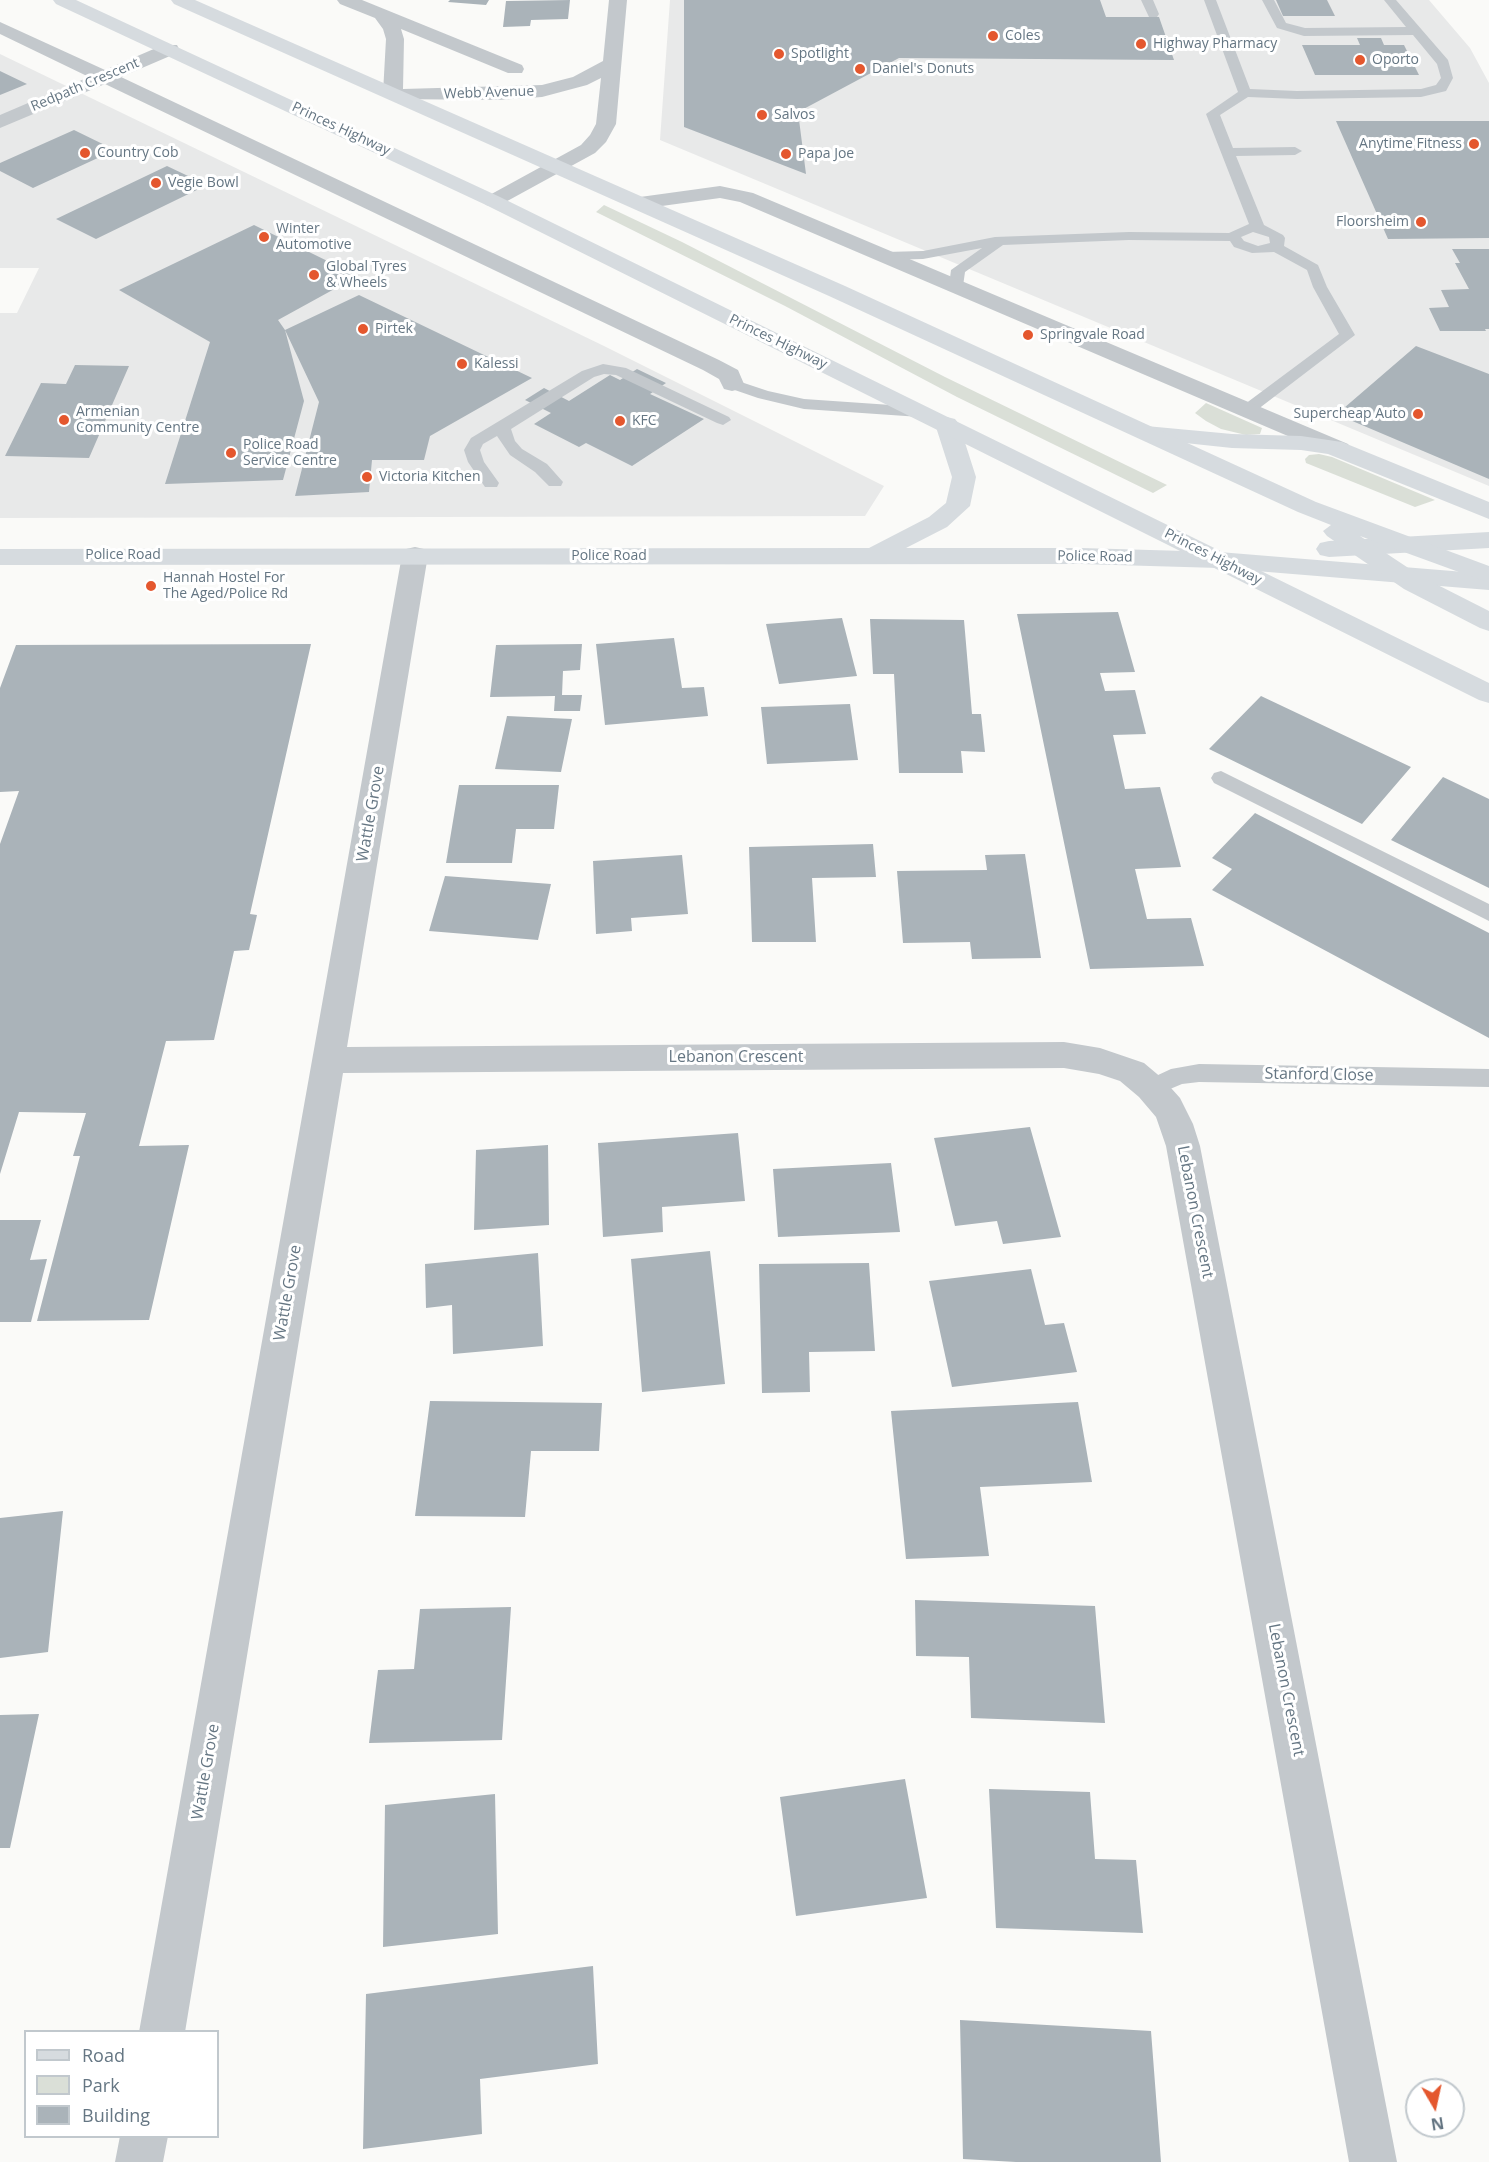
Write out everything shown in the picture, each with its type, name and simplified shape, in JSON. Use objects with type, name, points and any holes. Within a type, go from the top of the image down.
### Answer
[{"type":"main road","name":"Princes Highway","points":[[62,0],[493,201],[1489,694]]},
{"type":"main road","points":[[180,0],[968,350],[1306,507],[1489,575]]},
{"type":"main road","points":[[872,556],[939,522],[957,506],[962,497],[964,477],[947,424]]},
{"type":"main road","points":[[1146,433],[1232,441],[1307,444],[1339,449],[1489,511]]},
{"type":"main road","points":[[1306,507],[1356,546],[1401,575],[1489,622]]},
{"type":"main road","name":"Police Road","points":[[1219,560],[1356,546],[1489,540]]},
{"type":"main road","name":"Police Road","points":[[0,557],[1082,556],[1219,560],[1489,582]]},
{"type":"street","points":[[346,0],[515,69]]},
{"type":"street","points":[[493,201],[594,145],[604,130],[618,0]]},
{"type":"street","points":[[382,15],[393,29],[395,39],[395,94]]},
{"type":"street","points":[[0,27],[711,365],[730,375],[732,384]]},
{"type":"street","name":"Redpath Crescent","points":[[0,122],[170,49]]},
{"type":"street","name":"Webb Avenue","points":[[395,94],[498,94],[542,91],[588,78],[611,64]]},
{"type":"street","points":[[640,203],[711,193],[733,193],[1339,449]]},
{"type":"street","name":"Wattle Grove","points":[[162,2030],[415,555]]},
{"type":"street","name":"Lebanon Crescent","points":[[327,1060],[1064,1055],[1100,1061],[1132,1072],[1151,1088],[1168,1108],[1176,1124],[1189,1174],[1373,2162]]},
{"type":"street","points":[[139,2162],[144,2138]]},
{"type":"lane","points":[[1148,0],[1153,14]]},
{"type":"lane","points":[[1210,0],[1245,93]]},
{"type":"lane","points":[[1268,0],[1281,25],[1304,32],[1416,31]]},
{"type":"lane","points":[[1258,228],[1213,114],[1245,93],[1297,95],[1421,93],[1441,88],[1447,78],[1443,63],[1390,0]]},
{"type":"lane","points":[[1227,152],[1295,151]]},
{"type":"lane","points":[[886,256],[913,256],[982,242],[1128,236],[1234,237],[1241,230],[1258,228],[1269,231],[1278,238],[1275,247]]},
{"type":"lane","points":[[1234,237],[1239,244],[1253,249],[1264,250],[1275,247],[1313,268],[1320,287],[1347,335],[1247,410]]},
{"type":"lane","points":[[956,286],[958,270],[981,252],[1002,243],[1023,240]]},
{"type":"lane","points":[[491,483],[476,462],[472,450],[477,441],[588,374],[603,369],[620,371],[723,420]]},
{"type":"lane","points":[[732,384],[764,395],[804,404],[920,412]]},
{"type":"lane","points":[[502,427],[507,442],[516,452],[541,468],[555,482]]},
{"type":"lane","points":[[1221,778],[1489,913]]},
{"type":"lane","name":"Stanford Close","points":[[1151,1088],[1179,1075],[1200,1073],[1489,1078]]},
{"type":"shaded area","points":[[670,0],[1429,0],[1470,48],[1489,83],[1489,486],[660,140]]},
{"type":"shaded area","points":[[0,54],[604,346],[884,486],[865,516],[0,518],[0,313],[17,313],[39,268],[0,268]]},
{"type":"green space","points":[[604,205],[682,242],[945,377],[1167,485],[1153,493],[957,397],[785,306],[596,212]]},
{"type":"green space","points":[[1206,403],[1262,428],[1260,434],[1246,435],[1221,429],[1206,421],[1195,413]]},
{"type":"green space","points":[[1319,454],[1332,457],[1435,500],[1415,507],[1306,463],[1305,459],[1309,455]]},
{"type":"building","points":[[450,0],[489,0],[486,5],[448,2]]},
{"type":"building","points":[[570,0],[568,19],[531,20],[530,26],[503,27],[506,1]]},
{"type":"building","points":[[684,0],[1100,0],[1106,17],[1159,17],[1174,60],[899,58],[798,112],[806,174],[684,127]]},
{"type":"building","points":[[1276,0],[1327,0],[1335,16],[1283,16]]},
{"type":"building","name":"Oporto","points":[[1357,38],[1381,38],[1384,45],[1404,45],[1419,75],[1315,75],[1302,45],[1360,45]]},
{"type":"building","points":[[0,71],[27,84],[0,95]]},
{"type":"building","points":[[1336,121],[1489,121],[1489,238],[1388,239]]},
{"type":"building","points":[[74,130],[115,150],[33,188],[0,171],[0,163]]},
{"type":"building","points":[[167,166],[207,185],[96,239],[56,219]]},
{"type":"building","points":[[254,225],[358,276],[278,320],[285,330],[304,401],[283,480],[165,484],[210,342],[119,290]]},
{"type":"building","points":[[1452,249],[1489,249],[1489,329],[1485,329],[1486,331],[1440,331],[1429,308],[1449,307],[1441,290],[1469,289],[1455,263],[1460,263]]},
{"type":"building","points":[[359,295],[532,378],[430,436],[424,460],[372,460],[369,492],[295,496],[319,402],[285,330]]},
{"type":"building","name":"Supercheap Auto","points":[[1416,346],[1489,374],[1489,479],[1350,420],[1344,408]]},
{"type":"building","name":"Armenian Community Centre","points":[[75,365],[129,366],[89,458],[5,456],[41,383],[66,384]]},
{"type":"building","points":[[637,369],[666,383],[650,394],[704,419],[632,466],[586,443],[579,447],[534,424],[551,413],[525,400],[544,388],[569,401],[610,375],[620,380]]},
{"type":"building","points":[[1118,612],[1135,672],[1100,673],[1105,691],[1135,690],[1146,734],[1113,735],[1125,789],[1160,787],[1181,867],[1135,869],[1147,919],[1191,918],[1204,966],[1090,969],[1017,614]]},
{"type":"building","points":[[842,618],[857,676],[779,684],[766,624]]},
{"type":"building","points":[[870,619],[964,620],[972,714],[981,714],[985,752],[961,751],[963,773],[899,773],[894,674],[873,674]]},
{"type":"building","points":[[674,638],[682,688],[704,687],[708,716],[605,725],[596,644]]},
{"type":"building","points":[[311,644],[250,914],[257,915],[249,950],[234,951],[214,1040],[166,1041],[139,1146],[189,1145],[149,1320],[37,1321],[80,1156],[73,1156],[86,1113],[19,1112],[0,1174],[0,844],[19,791],[0,792],[0,688],[16,645]]},
{"type":"building","points":[[582,644],[580,670],[563,671],[562,695],[582,695],[580,711],[554,711],[555,696],[490,697],[496,645]]},
{"type":"building","points":[[1261,696],[1411,767],[1362,824],[1209,749]]},
{"type":"building","points":[[850,704],[858,760],[767,764],[761,707]]},
{"type":"building","points":[[507,716],[572,719],[561,772],[495,769]]},
{"type":"building","points":[[1443,777],[1489,799],[1489,888],[1391,840]]},
{"type":"building","points":[[459,785],[559,785],[554,829],[516,829],[512,863],[446,863]]},
{"type":"building","points":[[1255,813],[1489,933],[1489,1038],[1212,890],[1232,869],[1212,858]]},
{"type":"building","points":[[873,844],[876,877],[812,878],[816,942],[752,942],[749,847]]},
{"type":"building","points":[[1025,854],[1041,958],[972,959],[970,942],[903,943],[897,871],[987,870],[985,855]]},
{"type":"building","points":[[682,855],[688,914],[631,918],[632,931],[596,934],[593,861]]},
{"type":"building","points":[[445,876],[551,884],[538,940],[429,931]]},
{"type":"building","points":[[1030,1127],[1061,1237],[1003,1244],[997,1221],[955,1226],[934,1138]]},
{"type":"building","points":[[738,1133],[745,1201],[662,1207],[663,1232],[603,1237],[598,1143]]},
{"type":"building","points":[[548,1145],[549,1225],[474,1230],[476,1150]]},
{"type":"building","points":[[891,1163],[900,1232],[778,1237],[773,1169]]},
{"type":"building","points":[[0,1220],[41,1220],[30,1260],[47,1259],[31,1322],[0,1322]]},
{"type":"building","points":[[710,1251],[725,1384],[642,1392],[631,1259]]},
{"type":"building","points":[[538,1253],[543,1346],[453,1354],[452,1305],[426,1308],[425,1264]]},
{"type":"building","points":[[869,1263],[875,1351],[809,1352],[810,1392],[762,1393],[759,1264]]},
{"type":"building","points":[[1031,1269],[1045,1325],[1064,1323],[1077,1372],[952,1387],[929,1281]]},
{"type":"building","points":[[430,1401],[602,1403],[599,1451],[531,1451],[525,1517],[415,1516]]},
{"type":"building","points":[[1078,1402],[1092,1482],[980,1487],[989,1556],[906,1559],[891,1411]]},
{"type":"building","points":[[63,1511],[48,1652],[0,1658],[0,1518]]},
{"type":"building","points":[[915,1600],[1095,1606],[1105,1723],[971,1718],[969,1657],[916,1656]]},
{"type":"building","points":[[511,1607],[502,1740],[369,1743],[378,1670],[414,1669],[420,1609]]},
{"type":"building","points":[[39,1714],[10,1848],[0,1848],[0,1715]]},
{"type":"building","points":[[905,1779],[927,1898],[796,1916],[780,1797]]},
{"type":"building","points":[[989,1789],[1090,1792],[1095,1859],[1136,1860],[1143,1933],[996,1928]]},
{"type":"building","points":[[495,1794],[498,1934],[383,1947],[385,1805]]},
{"type":"building","points":[[593,1966],[598,2064],[480,2079],[482,2134],[363,2149],[366,1994]]},
{"type":"building","points":[[960,2020],[1151,2031],[1161,2162],[1016,2162],[963,2159]]},
{"type":"place","name":"Coles","points":[[993,36]]},
{"type":"place","name":"Highway Pharmacy","points":[[1141,44]]},
{"type":"place","name":"Spotlight","points":[[779,54]]},
{"type":"place","name":"Oporto","points":[[1360,60]]},
{"type":"place","name":"Daniel's Donuts","points":[[860,69]]},
{"type":"place","name":"Salvos","points":[[762,115]]},
{"type":"place","name":"Anytime Fitness","points":[[1474,144]]},
{"type":"place","name":"Country Cob","points":[[85,153]]},
{"type":"place","name":"Papa Joe","points":[[786,154]]},
{"type":"place","name":"Vegie Bowl","points":[[156,183]]},
{"type":"place","name":"Floorsheim","points":[[1421,222]]},
{"type":"place","name":"Winter Automotive","points":[[264,237]]},
{"type":"place","name":"Global Tyres & Wheels","points":[[314,275]]},
{"type":"place","name":"Pirtek","points":[[363,329]]},
{"type":"place","name":"Springvale Road","points":[[1028,335]]},
{"type":"place","name":"Kalessi","points":[[462,364]]},
{"type":"place","name":"Supercheap Auto","points":[[1418,414]]},
{"type":"place","name":"Armenian Community Centre","points":[[64,420]]},
{"type":"place","name":"KFC","points":[[620,421]]},
{"type":"place","name":"Police Road Service Centre","points":[[231,453]]},
{"type":"place","name":"Victoria Kitchen","points":[[367,477]]},
{"type":"place","name":"Hannah Hostel For The Aged/Police Rd","points":[[151,586]]}]
